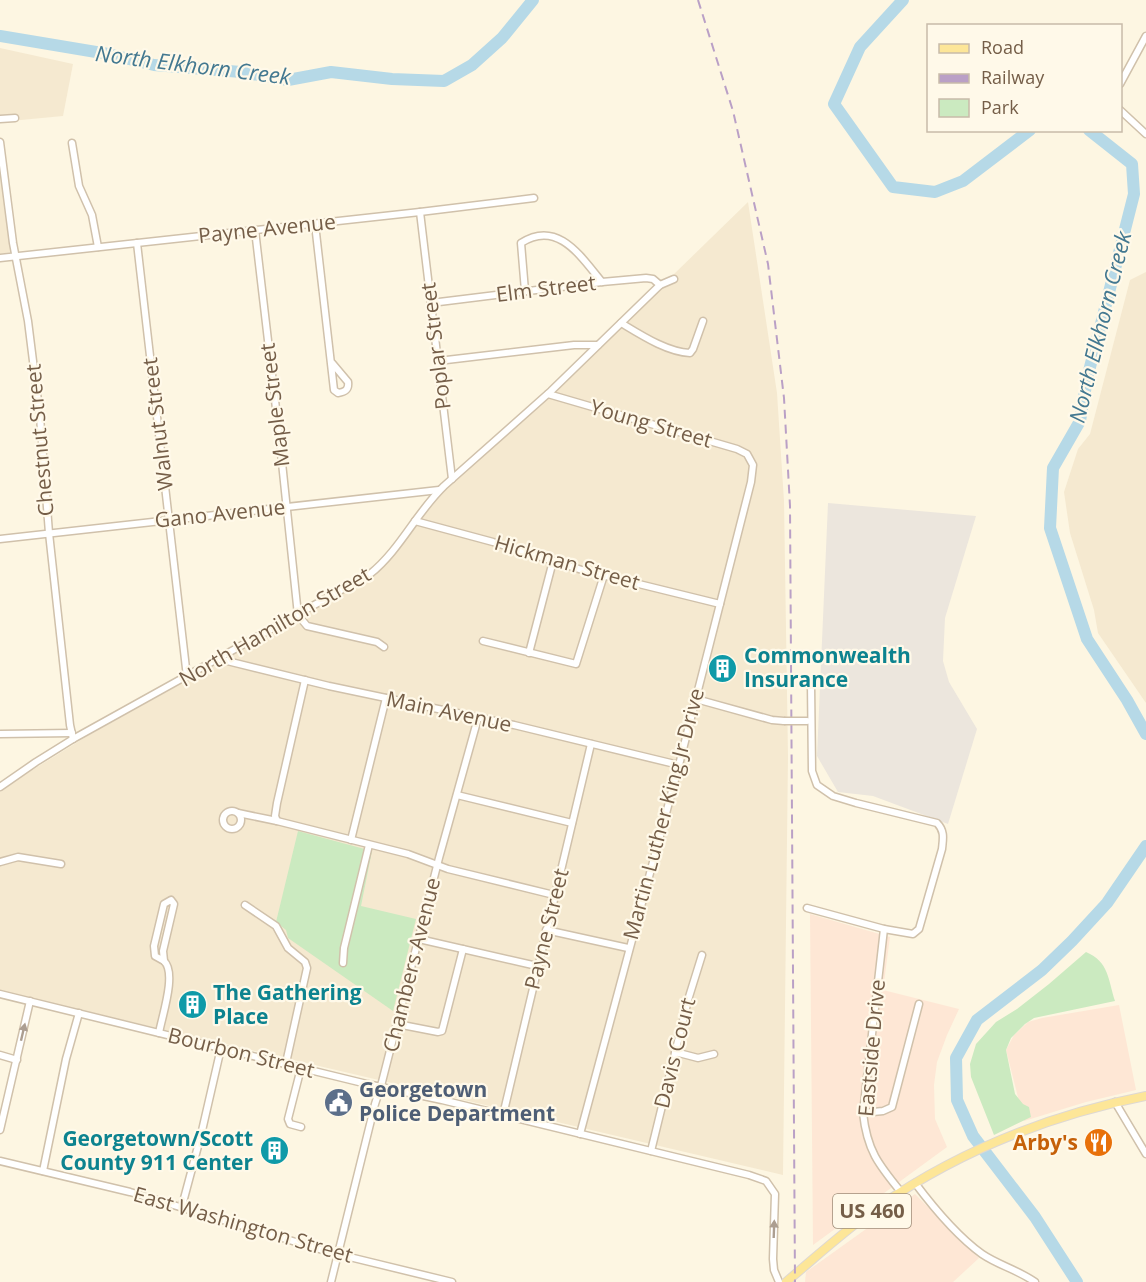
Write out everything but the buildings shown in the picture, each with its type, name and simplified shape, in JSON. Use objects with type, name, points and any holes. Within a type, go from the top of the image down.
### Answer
[{"type":"main road","name":"US 460","points":[[786,1282],[854,1225],[915,1183],[968,1153],[1063,1116],[1146,1096]]},
{"type":"street","points":[[1122,80],[1146,36]]},
{"type":"street","points":[[1122,112],[1146,134]]},
{"type":"street","points":[[0,119],[15,118]]},
{"type":"street","name":"Chestnut Street","points":[[0,142],[16,256],[28,321],[40,417],[49,533],[72,736]]},
{"type":"street","points":[[72,143],[79,186],[92,215],[98,247]]},
{"type":"street","name":"Payne Avenue","points":[[0,258],[534,198]]},
{"type":"street","name":"Poplar Street","points":[[420,212],[452,479]]},
{"type":"street","points":[[315,224],[335,392],[344,393],[348,382],[332,363]]},
{"type":"street","name":"Maple Street","points":[[255,230],[298,615]]},
{"type":"street","points":[[525,291],[521,243],[527,238],[535,237],[555,236],[564,241],[602,282]]},
{"type":"street","name":"Walnut Street","points":[[137,243],[187,677]]},
{"type":"street","name":"Elm Street","points":[[431,303],[646,278],[660,285]]},
{"type":"street","name":"North Hamilton Street","points":[[0,787],[72,736],[187,677],[357,583],[376,570],[439,490],[548,394],[660,285],[674,279]]},
{"type":"street","points":[[621,323],[669,348],[690,353],[703,321]]},
{"type":"street","points":[[438,361],[574,345],[598,345]]},
{"type":"street","name":"Young Street","points":[[548,394],[737,449],[751,459]]},
{"type":"street","name":"Martin Luther King Jr Drive","points":[[580,1134],[628,948],[679,765],[751,482],[753,465],[751,459]]},
{"type":"street","name":"Gano Avenue","points":[[0,539],[439,490]]},
{"type":"street","name":"Hickman Street","points":[[415,521],[604,575],[720,604]]},
{"type":"street","points":[[529,653],[553,561]]},
{"type":"street","points":[[483,640],[576,664],[604,575]]},
{"type":"street","points":[[298,615],[307,626],[377,642],[384,647]]},
{"type":"street","name":"Main Avenue","points":[[219,659],[679,765]]},
{"type":"street","points":[[277,821],[275,816],[277,803],[305,680]]},
{"type":"street","points":[[807,908],[910,935],[917,932],[942,849],[942,829],[937,823],[832,796],[822,790],[814,780],[809,721],[811,683]]},
{"type":"street","points":[[351,840],[386,698]]},
{"type":"street","points":[[696,699],[772,720],[809,721]]},
{"type":"street","name":"Chambers Avenue","points":[[331,1282],[438,864],[478,718]]},
{"type":"street","points":[[0,734],[72,736]]},
{"type":"street","name":"Payne Street","points":[[503,1115],[591,744]]},
{"type":"street","points":[[457,795],[572,823]]},
{"type":"street","points":[[238,813],[408,854],[554,895]]},
{"type":"street","points":[[343,963],[344,948],[369,845]]},
{"type":"street","points":[[0,862],[18,857],[61,864]]},
{"type":"street","points":[[159,1033],[171,976],[169,965],[155,956],[154,946],[164,904],[171,900],[174,904],[163,951],[164,961]]},
{"type":"street","points":[[245,905],[276,926],[288,948],[305,962],[307,968],[286,1064]]},
{"type":"street","name":"Eastside Drive","points":[[884,929],[863,1113],[866,1136],[873,1153],[901,1192]]},
{"type":"street","points":[[546,930],[628,948]]},
{"type":"street","points":[[419,939],[537,966]]},
{"type":"street","points":[[397,1024],[438,1032],[442,1030],[463,949]]},
{"type":"street","name":"Davis Court","points":[[651,1151],[675,1052],[702,956]]},
{"type":"street","name":"Bourbon Street","points":[[0,994],[651,1151],[762,1180],[773,1189],[775,1194],[773,1259],[774,1270],[779,1282]]},
{"type":"street","points":[[0,1130],[30,1001]]},
{"type":"street","points":[[863,1113],[883,1111],[892,1107],[920,1004]]},
{"type":"street","points":[[43,1171],[66,1059],[79,1013]]},
{"type":"street","points":[[182,1206],[221,1048]]},
{"type":"street","points":[[675,1052],[698,1058],[714,1054]]},
{"type":"street","points":[[0,1055],[17,1060]]},
{"type":"street","points":[[301,1068],[288,1119],[291,1124],[302,1127]]},
{"type":"street","points":[[1115,1102],[1146,1154]]},
{"type":"street","name":"East Washington Street","points":[[0,1161],[182,1206],[338,1254],[452,1282]]},
{"type":"street","points":[[915,1183],[938,1213],[981,1253],[1035,1282]]},
{"type":"shaded area","points":[[0,48],[73,64],[63,116],[0,122]]},
{"type":"shaded area","points":[[0,162],[11,252],[0,254]]},
{"type":"shaded area","points":[[748,202],[777,393],[784,501],[788,757],[783,1175],[0,991],[0,790],[89,735],[376,575],[444,491],[559,386]]},
{"type":"shaded area","points":[[1146,272],[1146,703],[1098,633],[1094,610],[1070,533],[1064,492],[1078,449],[1090,434],[1130,280]]},
{"type":"shaded area","points":[[828,503],[976,516],[945,618],[943,661],[949,682],[977,729],[948,824],[873,796],[838,792],[817,756]]},
{"type":"shaded area","points":[[810,914],[890,937],[883,990],[959,1009],[937,1062],[934,1085],[935,1119],[947,1147],[813,1245]]},
{"type":"shaded area","points":[[1119,1005],[1136,1090],[1024,1121],[1006,1050],[1014,1035],[1028,1022],[1042,1018]]},
{"type":"shaded area","points":[[915,1194],[979,1258],[953,1282],[805,1282],[806,1272]]},
{"type":"green space","points":[[298,831],[372,851],[361,906],[416,919],[393,1011],[288,938],[286,930],[276,922]]},
{"type":"green space","points":[[1086,952],[1094,956],[1103,966],[1115,1001],[1034,1018],[1011,1038],[1006,1050],[1015,1094],[1023,1104],[1029,1107],[1031,1117],[994,1135],[971,1077],[970,1064],[976,1044],[996,1022],[1017,1009]]},
{"type":"waterway","name":"North Elkhorn Creek","points":[[0,36],[108,54],[154,65],[241,72],[288,80],[331,72],[392,79],[444,81],[472,65],[502,38],[533,0]]},
{"type":"waterway","name":"North Elkhorn Creek","points":[[903,0],[860,47],[834,104],[893,187],[935,192],[963,181],[1027,132]]},
{"type":"waterway","name":"North Elkhorn Creek","points":[[1092,132],[1132,164],[1134,194],[1087,379],[1080,421],[1053,468],[1050,528],[1087,639],[1146,734]]},
{"type":"waterway","name":"North Elkhorn Creek","points":[[1077,1282],[1035,1217],[973,1136],[957,1100],[956,1058],[977,1020],[1042,970],[1072,941],[1107,903],[1146,846]]},
{"type":"railway","points":[[698,0],[733,111],[768,264],[784,398],[790,506],[795,1282]]},
{"type":"place","name":"Commonwealth Insurance","points":[[723,668]]},
{"type":"place","name":"The Gathering Place","points":[[192,1005]]},
{"type":"place","name":"Georgetown Police Department","points":[[338,1102]]},
{"type":"place","name":"Arby's","points":[[1099,1143]]},
{"type":"place","name":"Georgetown/Scott County 911 Center","points":[[274,1151]]}]
